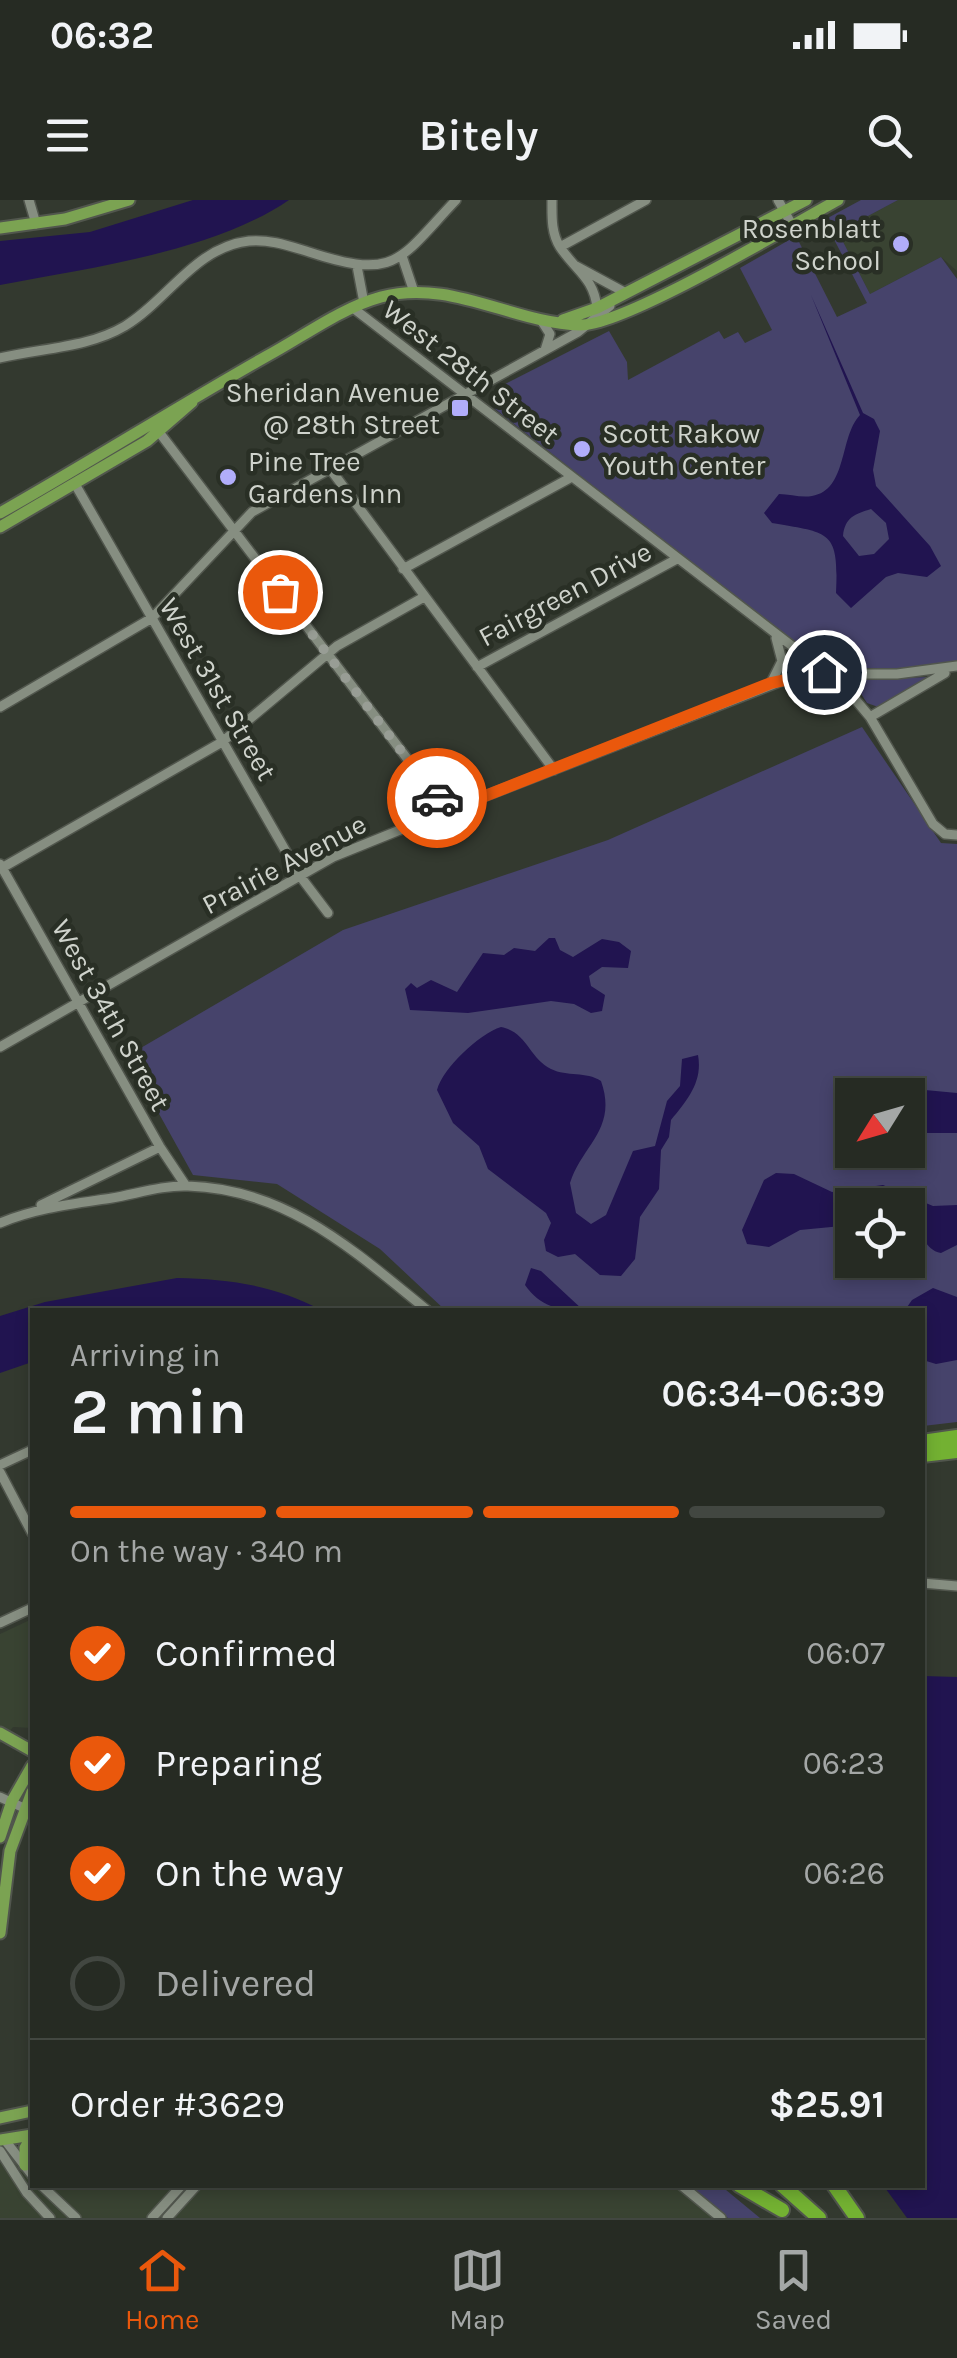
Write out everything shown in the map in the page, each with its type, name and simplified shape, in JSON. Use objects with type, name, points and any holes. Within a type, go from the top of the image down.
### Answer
[{"type":"highway","points":[[925,1442],[957,1437]]},
{"type":"highway","points":[[925,1456],[957,1451]]},
{"type":"highway","points":[[744,2188],[786,2214]]},
{"type":"highway","points":[[756,2188],[786,2214]]},
{"type":"highway","points":[[785,2188],[819,2218]]},
{"type":"highway","points":[[836,2188],[858,2218]]},
{"type":"main road","points":[[0,228],[36,224],[129,200]]},
{"type":"main road","points":[[559,321],[597,308],[782,206],[806,200]]},
{"type":"main road","points":[[0,513],[359,305],[414,292],[452,295],[541,320],[586,324],[639,306],[838,200]]},
{"type":"main road","points":[[0,527],[159,432],[199,395]]},
{"type":"main road","points":[[0,1733],[30,1749]]},
{"type":"main road","points":[[0,1838],[12,1802],[30,1770]]},
{"type":"main road","points":[[0,1933],[12,1802]]},
{"type":"main road","points":[[3,2116],[30,2112]]},
{"type":"main road","points":[[1,2141],[30,2136]]},
{"type":"main road","points":[[29,2170],[25,2148],[30,2139]]},
{"type":"street","points":[[29,200],[36,224]]},
{"type":"street","points":[[0,358],[114,332],[137,318],[202,259],[231,245],[282,244],[357,266],[382,264],[402,256],[456,200]]},
{"type":"street","points":[[552,200],[553,230],[560,246],[594,285],[597,308]]},
{"type":"street","points":[[560,246],[646,200]]},
{"type":"street","points":[[782,206],[792,225]]},
{"type":"street","points":[[402,256],[414,292]]},
{"type":"street","points":[[357,266],[359,305]]},
{"type":"street","points":[[0,708],[152,618],[233,529],[275,498],[546,350],[626,292],[576,266]]},
{"type":"street","name":"West 28th Street","points":[[359,305],[465,396],[858,700],[933,824],[953,835]]},
{"type":"street","points":[[541,320],[550,334],[546,350]]},
{"type":"street","points":[[159,432],[447,811]]},
{"type":"street","points":[[330,470],[554,770]]},
{"type":"street","points":[[404,569],[570,478]]},
{"type":"street","name":"West 31st Street","points":[[75,484],[300,876],[328,913]]},
{"type":"street","name":"Fairgreen Drive","points":[[478,667],[675,560]]},
{"type":"street","points":[[1,867],[222,742],[327,654],[424,597]]},
{"type":"street","points":[[771,683],[782,661],[775,636]]},
{"type":"street","name":"Prairie Avenue","points":[[0,1047],[300,876],[447,811],[771,683],[824,672],[862,674],[954,667]]},
{"type":"street","name":"Prairie Avenue","points":[[870,716],[954,667]]},
{"type":"street","points":[[858,700],[855,692],[862,674]]},
{"type":"street","name":"West 34th Street","points":[[1,867],[186,1186]]},
{"type":"street","points":[[0,1223],[160,1147]]},
{"type":"street","points":[[30,1211],[186,1186],[280,1204],[363,1255],[426,1308]]},
{"type":"street","points":[[30,1451],[0,1469],[30,1529]]},
{"type":"street","points":[[925,1582],[957,1586]]},
{"type":"street","points":[[0,1624],[30,1609]]},
{"type":"street","points":[[3,2116],[30,2104]]},
{"type":"street","points":[[1,2141],[29,2170]]},
{"type":"street","points":[[1,2141],[27,2193],[50,2218]]},
{"type":"street","points":[[44,2188],[76,2218]]},
{"type":"street","points":[[152,2218],[179,2188]]},
{"type":"street","points":[[166,2218],[194,2188]]},
{"type":"street","points":[[685,2188],[720,2218]]},
{"type":"shaded area","points":[[193,200],[289,200],[258,218],[188,245],[0,285],[0,241],[90,232]]},
{"type":"shaded area","points":[[861,200],[898,200],[838,232],[870,294],[941,257],[957,279],[957,662],[894,670],[823,666],[495,409],[492,400],[497,388],[609,331],[627,362],[628,380],[719,331],[724,339],[738,332],[745,343],[772,330],[740,268],[796,236],[837,317],[867,303],[824,220]]},
{"type":"shaded area","name":"Rosenblatt School","points":[[898,200],[957,200],[957,271],[941,257],[870,294],[838,232]]},
{"type":"shaded area","points":[[811,295],[863,413],[874,419],[880,431],[873,470],[876,486],[930,546],[941,566],[927,577],[898,573],[886,577],[851,608],[836,593],[835,557],[827,538],[807,529],[772,523],[764,513],[779,494],[812,496],[832,484],[860,415]],"holes":[[[871,509],[886,523],[889,539],[874,554],[859,556],[843,536],[852,517]]]},
{"type":"shaded area","points":[[932,677],[881,708],[867,703],[858,689],[863,679]]},
{"type":"shaded area","points":[[862,727],[941,843],[957,844],[957,1422],[925,1426],[925,1308],[443,1308],[380,1249],[277,1184],[193,1175],[127,1056],[343,930],[608,840]]},
{"type":"shaded area","points":[[549,938],[555,938],[560,950],[573,957],[602,939],[619,942],[631,951],[628,968],[602,967],[589,976],[591,986],[605,995],[602,1011],[591,1013],[574,1004],[551,1001],[468,1013],[410,1010],[405,989],[411,983],[417,988],[431,980],[457,992],[483,953],[504,955],[514,948],[535,951]]},
{"type":"shaded area","points":[[501,1027],[517,1034],[551,1069],[601,1081],[605,1098],[602,1124],[570,1183],[576,1213],[591,1224],[606,1215],[633,1151],[655,1146],[667,1101],[680,1086],[682,1059],[698,1055],[696,1082],[671,1120],[669,1137],[661,1150],[659,1189],[640,1217],[635,1259],[621,1276],[600,1275],[575,1254],[558,1257],[546,1251],[544,1240],[551,1223],[546,1213],[488,1169],[479,1146],[453,1123],[437,1090],[463,1053]]},
{"type":"shaded area","points":[[925,1090],[957,1093],[957,1133],[925,1133]]},
{"type":"shaded area","points":[[776,1173],[794,1174],[835,1192],[835,1227],[800,1230],[769,1247],[747,1244],[742,1230],[764,1180]]},
{"type":"shaded area","points":[[925,1203],[957,1205],[957,1245],[941,1253],[925,1240]]},
{"type":"shaded area","points":[[531,1268],[541,1271],[581,1308],[557,1308],[544,1303],[525,1285]]},
{"type":"shaded area","points":[[177,1278],[251,1285],[317,1308],[30,1308],[30,1363],[0,1373],[0,1316],[45,1302]]},
{"type":"shaded area","points":[[933,1288],[957,1297],[957,1360],[936,1364],[925,1361],[925,1308],[906,1308],[912,1300]]},
{"type":"shaded area","points":[[30,1620],[30,1728],[13,1727],[0,1744],[0,1634]]},
{"type":"shaded area","points":[[925,1676],[957,1677],[957,2218],[907,2218],[885,2188],[925,2188]]},
{"type":"shaded area","points":[[30,2148],[30,2188],[704,2188],[739,2218],[0,2218],[0,2153]]},
{"type":"shaded area","points":[[692,2188],[724,2188],[760,2218],[728,2218]]},
{"type":"way so far","points":[[280,592],[437,798]]},
{"type":"place","name":"Rosenblatt School","points":[[901,244]]},
{"type":"place","name":"Sheridan Avenue @ 28th Street","points":[[460,408]]},
{"type":"place","name":"Scott Rakow Youth Center","points":[[582,449]]},
{"type":"place","name":"Pine Tree Gardens Inn","points":[[228,477]]},
{"type":"route","points":[[437,798],[447,811],[771,683],[824,672]]}]
